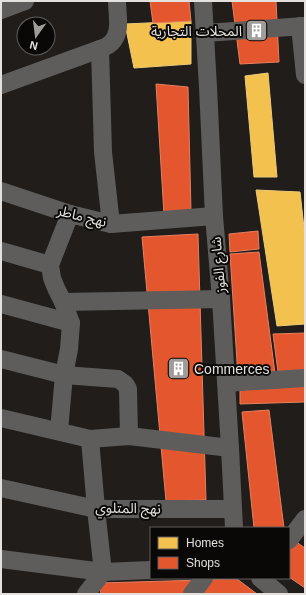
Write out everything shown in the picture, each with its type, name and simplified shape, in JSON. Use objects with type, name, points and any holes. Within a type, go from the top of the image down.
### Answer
[{"type":"street","points":[[1,10],[25,1]]},
{"type":"street","points":[[1,85],[110,44],[116,36],[118,30],[116,1]]},
{"type":"street","name":"شارع الفوز","points":[[203,1],[214,216],[221,299],[234,527]]},
{"type":"street","points":[[205,33],[303,26],[305,75]]},
{"type":"street","points":[[100,49],[103,152],[111,224]]},
{"type":"street","name":"نهج ماطر","points":[[1,191],[70,214],[111,224],[214,216]]},
{"type":"street","points":[[59,431],[71,322],[52,278],[50,265],[70,214]]},
{"type":"street","points":[[1,251],[50,265]]},
{"type":"street","points":[[63,302],[221,299]]},
{"type":"street","points":[[1,304],[71,322]]},
{"type":"street","points":[[1,359],[64,375],[118,379],[125,384],[128,389],[129,436]]},
{"type":"street","points":[[226,383],[305,378]]},
{"type":"street","points":[[1,418],[90,439],[129,436],[230,448]]},
{"type":"street","points":[[86,594],[103,572],[90,439]]},
{"type":"street","name":"نهج المتلوي","points":[[1,488],[96,509],[233,509]]},
{"type":"street","points":[[290,539],[305,519]]},
{"type":"street","points":[[1,559],[103,572],[150,570]]},
{"type":"street","points":[[192,594],[203,579]]},
{"type":"street","points":[[261,579],[279,594]]},
{"type":"building: Homes","points":[[191,21],[191,64],[134,68],[125,24]]},
{"type":"building: Homes","points":[[268,73],[277,177],[254,177],[245,76]]},
{"type":"building: Homes","points":[[256,190],[300,192],[305,237],[305,324],[277,326]]},
{"type":"building: Shops","points":[[150,1],[189,1],[191,21],[153,23]]},
{"type":"building: Shops","name":"المحلات التجارية","points":[[232,1],[276,1],[279,62],[240,64]]},
{"type":"building: Shops","points":[[156,84],[188,87],[191,211],[164,215]]},
{"type":"building: Shops","points":[[258,231],[259,249],[230,252],[229,234]]},
{"type":"building: Shops","name":"Commerces","points":[[198,234],[206,500],[166,501],[142,237]]},
{"type":"building: Shops","name":"Commerces","points":[[259,252],[275,373],[238,377],[230,254]]},
{"type":"building: Shops","name":"Commerces","points":[[305,333],[305,370],[278,372],[273,334]]},
{"type":"building: Shops","name":"Commerces","points":[[305,383],[305,402],[240,404],[240,387]]},
{"type":"building: Shops","name":"Commerces","points":[[269,410],[284,527],[254,527],[242,412]]},
{"type":"building: Shops","points":[[290,538],[305,548],[305,588],[290,578]]},
{"type":"building: Shops","points":[[237,579],[257,594],[101,594],[99,583]]},
{"type":"place","name":"المحلات التجارية","points":[[257,31]]},
{"type":"place","name":"Commerces","points":[[178,369]]}]
